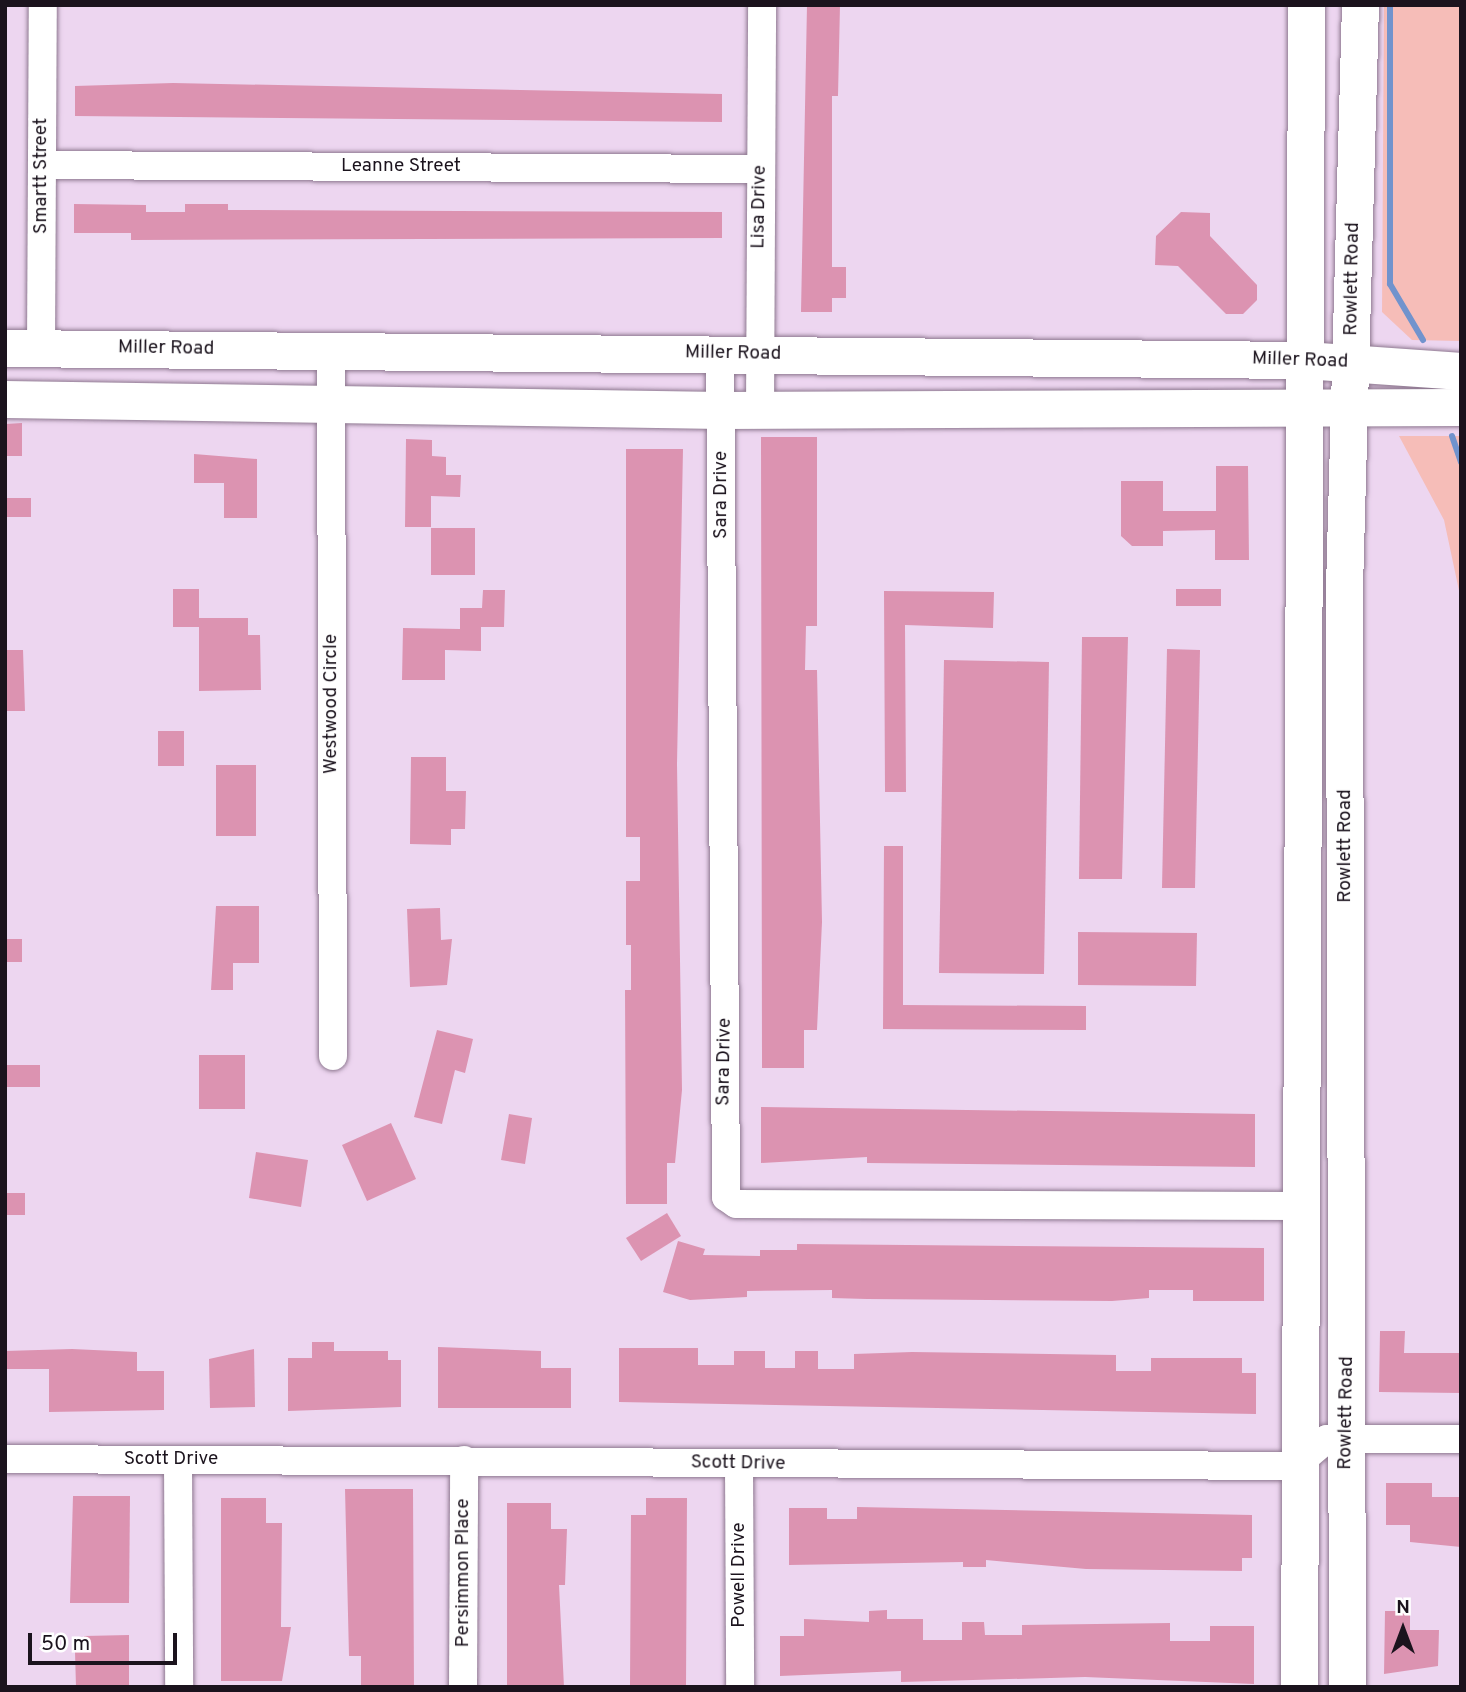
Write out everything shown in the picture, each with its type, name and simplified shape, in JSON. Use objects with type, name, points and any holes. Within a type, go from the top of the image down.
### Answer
[{"type":"main road","points":[[1299,1687],[1295,1466],[1306,408],[1306,5]]},
{"type":"main road","name":"Rowlett Road","points":[[1347,1687],[1347,474],[1360,5]]},
{"type":"main road","name":"Miller Road","points":[[23,347],[1305,360],[1461,371]]},
{"type":"main road","points":[[5,399],[721,410],[1461,407]]},
{"type":"main road","points":[[1347,474],[1366,440],[1400,407]]},
{"type":"main road","points":[[1299,1061],[1348,1061]]},
{"type":"street","name":"Smartt Street","points":[[23,347],[42,165],[43,5]]},
{"type":"street","name":"Lisa Drive","points":[[760,409],[758,355],[762,5]]},
{"type":"street","name":"Leanne Street","points":[[42,165],[760,169]]},
{"type":"street","name":"Westwood Circle","points":[[331,352],[333,1056]]},
{"type":"street","name":"Sara Drive","points":[[720,354],[726,1197],[736,1204],[1297,1206]]},
{"type":"street","points":[[1295,1466],[1328,1439],[1461,1439]]},
{"type":"street","name":"Scott Drive","points":[[5,1459],[1295,1466]]},
{"type":"street","points":[[178,1460],[179,1687]]},
{"type":"street","name":"Persimmon Place","points":[[463,1687],[464,1460]]},
{"type":"street","name":"Powell Drive","points":[[739,1464],[740,1687]]},
{"type":"shaded area","points":[[1384,5],[1461,5],[1461,341],[1412,340],[1382,312]]},
{"type":"shaded area","points":[[1399,436],[1461,436],[1461,600],[1444,520]]},
{"type":"building","points":[[807,5],[840,5],[838,96],[832,96],[832,267],[846,267],[846,298],[832,298],[832,312],[801,312]]},
{"type":"building","points":[[173,83],[722,94],[722,122],[75,116],[75,86]]},
{"type":"building","points":[[74,204],[146,205],[146,212],[185,212],[185,204],[228,204],[228,210],[722,212],[722,238],[131,240],[131,233],[74,233]]},
{"type":"building","points":[[1181,212],[1210,213],[1210,236],[1257,285],[1257,300],[1243,314],[1226,314],[1178,266],[1155,265],[1156,236]]},
{"type":"building","points":[[22,423],[22,456],[5,456],[5,424]]},
{"type":"building","points":[[761,437],[817,437],[817,626],[806,626],[805,670],[817,670],[822,922],[817,1030],[804,1030],[804,1068],[762,1068]]},
{"type":"building","points":[[406,439],[432,440],[432,456],[446,457],[446,475],[461,475],[460,497],[431,496],[431,527],[405,527]]},
{"type":"building","points":[[626,449],[683,449],[677,764],[682,1090],[675,1163],[667,1163],[667,1204],[626,1204],[625,990],[631,990],[631,945],[626,945],[626,881],[640,881],[640,837],[626,837]]},
{"type":"building","points":[[194,454],[257,459],[257,518],[224,518],[224,483],[194,483]]},
{"type":"building","points":[[1216,466],[1248,466],[1249,560],[1215,560],[1215,530],[1163,531],[1163,546],[1132,546],[1121,536],[1121,481],[1163,481],[1163,511],[1216,511]]},
{"type":"building","points":[[5,498],[31,498],[31,517],[5,517]]},
{"type":"building","points":[[431,528],[475,528],[475,575],[431,575]]},
{"type":"building","points":[[173,589],[199,589],[199,618],[248,618],[248,635],[260,635],[261,690],[199,691],[199,627],[173,627]]},
{"type":"building","points":[[1176,589],[1221,589],[1221,606],[1176,606]]},
{"type":"building","points":[[483,590],[505,590],[504,627],[481,627],[481,651],[445,650],[445,680],[402,680],[403,628],[460,629],[460,608],[482,608]]},
{"type":"building","points":[[884,591],[994,592],[993,628],[905,625],[906,792],[885,792]]},
{"type":"building","points":[[1082,637],[1128,637],[1122,879],[1079,879]]},
{"type":"building","points":[[1167,649],[1200,650],[1195,888],[1162,888]]},
{"type":"building","points":[[5,650],[23,650],[25,711],[5,711]]},
{"type":"building","points":[[944,660],[1049,662],[1044,974],[939,973]]},
{"type":"building","points":[[158,731],[184,731],[184,766],[158,766]]},
{"type":"building","points":[[411,757],[446,757],[446,791],[466,791],[465,829],[451,829],[451,845],[410,844]]},
{"type":"building","points":[[216,765],[256,765],[256,836],[216,836]]},
{"type":"building","points":[[884,846],[903,846],[903,1005],[1086,1006],[1086,1030],[883,1029]]},
{"type":"building","points":[[216,906],[259,906],[259,963],[233,963],[233,990],[211,990]]},
{"type":"building","points":[[440,908],[441,940],[452,939],[447,985],[410,987],[407,909]]},
{"type":"building","points":[[1078,932],[1197,933],[1196,986],[1078,985]]},
{"type":"building","points":[[5,939],[22,939],[22,962],[5,962]]},
{"type":"building","points":[[437,1030],[473,1039],[465,1073],[455,1070],[442,1124],[414,1117]]},
{"type":"building","points":[[199,1055],[245,1055],[245,1109],[199,1109]]},
{"type":"building","points":[[5,1065],[40,1065],[40,1087],[5,1087]]},
{"type":"building","points":[[761,1107],[1255,1114],[1255,1167],[867,1163],[867,1157],[761,1163]]},
{"type":"building","points":[[509,1114],[532,1118],[525,1164],[501,1160]]},
{"type":"building","points":[[391,1123],[416,1179],[367,1201],[342,1145]]},
{"type":"building","points":[[256,1152],[308,1160],[301,1207],[249,1198]]},
{"type":"building","points":[[5,1193],[25,1193],[25,1215],[5,1215]]},
{"type":"building","points":[[667,1213],[681,1236],[641,1261],[626,1238]]},
{"type":"building","points":[[678,1241],[705,1249],[703,1255],[760,1256],[760,1250],[797,1250],[797,1244],[1264,1248],[1264,1301],[1193,1301],[1193,1290],[1149,1290],[1149,1298],[1112,1301],[832,1298],[832,1290],[747,1291],[747,1297],[690,1300],[663,1292]]},
{"type":"building","points":[[1380,1331],[1405,1331],[1404,1353],[1461,1353],[1461,1393],[1379,1392]]},
{"type":"building","points":[[312,1342],[334,1342],[334,1351],[388,1351],[388,1360],[401,1360],[401,1407],[288,1411],[288,1358],[312,1358]]},
{"type":"building","points":[[438,1347],[541,1351],[541,1368],[571,1368],[571,1408],[438,1408]]},
{"type":"building","points":[[619,1348],[698,1348],[698,1365],[734,1365],[734,1351],[765,1351],[765,1368],[795,1368],[795,1351],[818,1351],[818,1369],[854,1369],[854,1354],[912,1352],[1116,1355],[1116,1371],[1151,1371],[1151,1358],[1242,1358],[1242,1373],[1256,1373],[1256,1414],[619,1402]]},
{"type":"building","points":[[72,1349],[137,1352],[137,1371],[164,1371],[164,1410],[49,1412],[49,1369],[5,1369],[5,1351]]},
{"type":"building","points":[[254,1349],[255,1407],[210,1408],[209,1359]]},
{"type":"building","points":[[1386,1483],[1432,1483],[1432,1497],[1461,1497],[1461,1547],[1410,1542],[1410,1525],[1386,1525]]},
{"type":"building","points":[[345,1489],[413,1489],[414,1687],[361,1687],[361,1656],[349,1656]]},
{"type":"building","points":[[73,1496],[130,1496],[129,1603],[70,1603]]},
{"type":"building","points":[[221,1498],[266,1498],[266,1523],[282,1523],[281,1627],[291,1627],[282,1681],[221,1681]]},
{"type":"building","points":[[646,1498],[687,1498],[686,1687],[630,1687],[631,1515],[646,1515]]},
{"type":"building","points":[[507,1503],[551,1503],[551,1529],[567,1529],[565,1585],[559,1585],[564,1687],[507,1687]]},
{"type":"building","points":[[857,1507],[1252,1515],[1252,1558],[1242,1558],[1242,1571],[1086,1569],[986,1560],[986,1567],[963,1567],[963,1562],[789,1565],[789,1508],[827,1508],[827,1519],[857,1519]]},
{"type":"building","points":[[887,1610],[887,1619],[923,1619],[923,1640],[962,1640],[962,1622],[984,1622],[985,1635],[1022,1635],[1022,1625],[1170,1623],[1170,1641],[1210,1641],[1210,1626],[1254,1626],[1254,1684],[1085,1677],[901,1682],[901,1671],[780,1676],[780,1636],[804,1636],[804,1619],[869,1622],[869,1611]]},
{"type":"building","points":[[1385,1611],[1410,1611],[1410,1630],[1439,1630],[1438,1666],[1384,1674]]},
{"type":"building","points":[[129,1635],[129,1687],[76,1687],[75,1652],[84,1652],[84,1636]]},
{"type":"waterway","points":[[1390,5],[1390,284],[1423,340]]},
{"type":"waterway","points":[[1452,436],[1461,462]]}]
